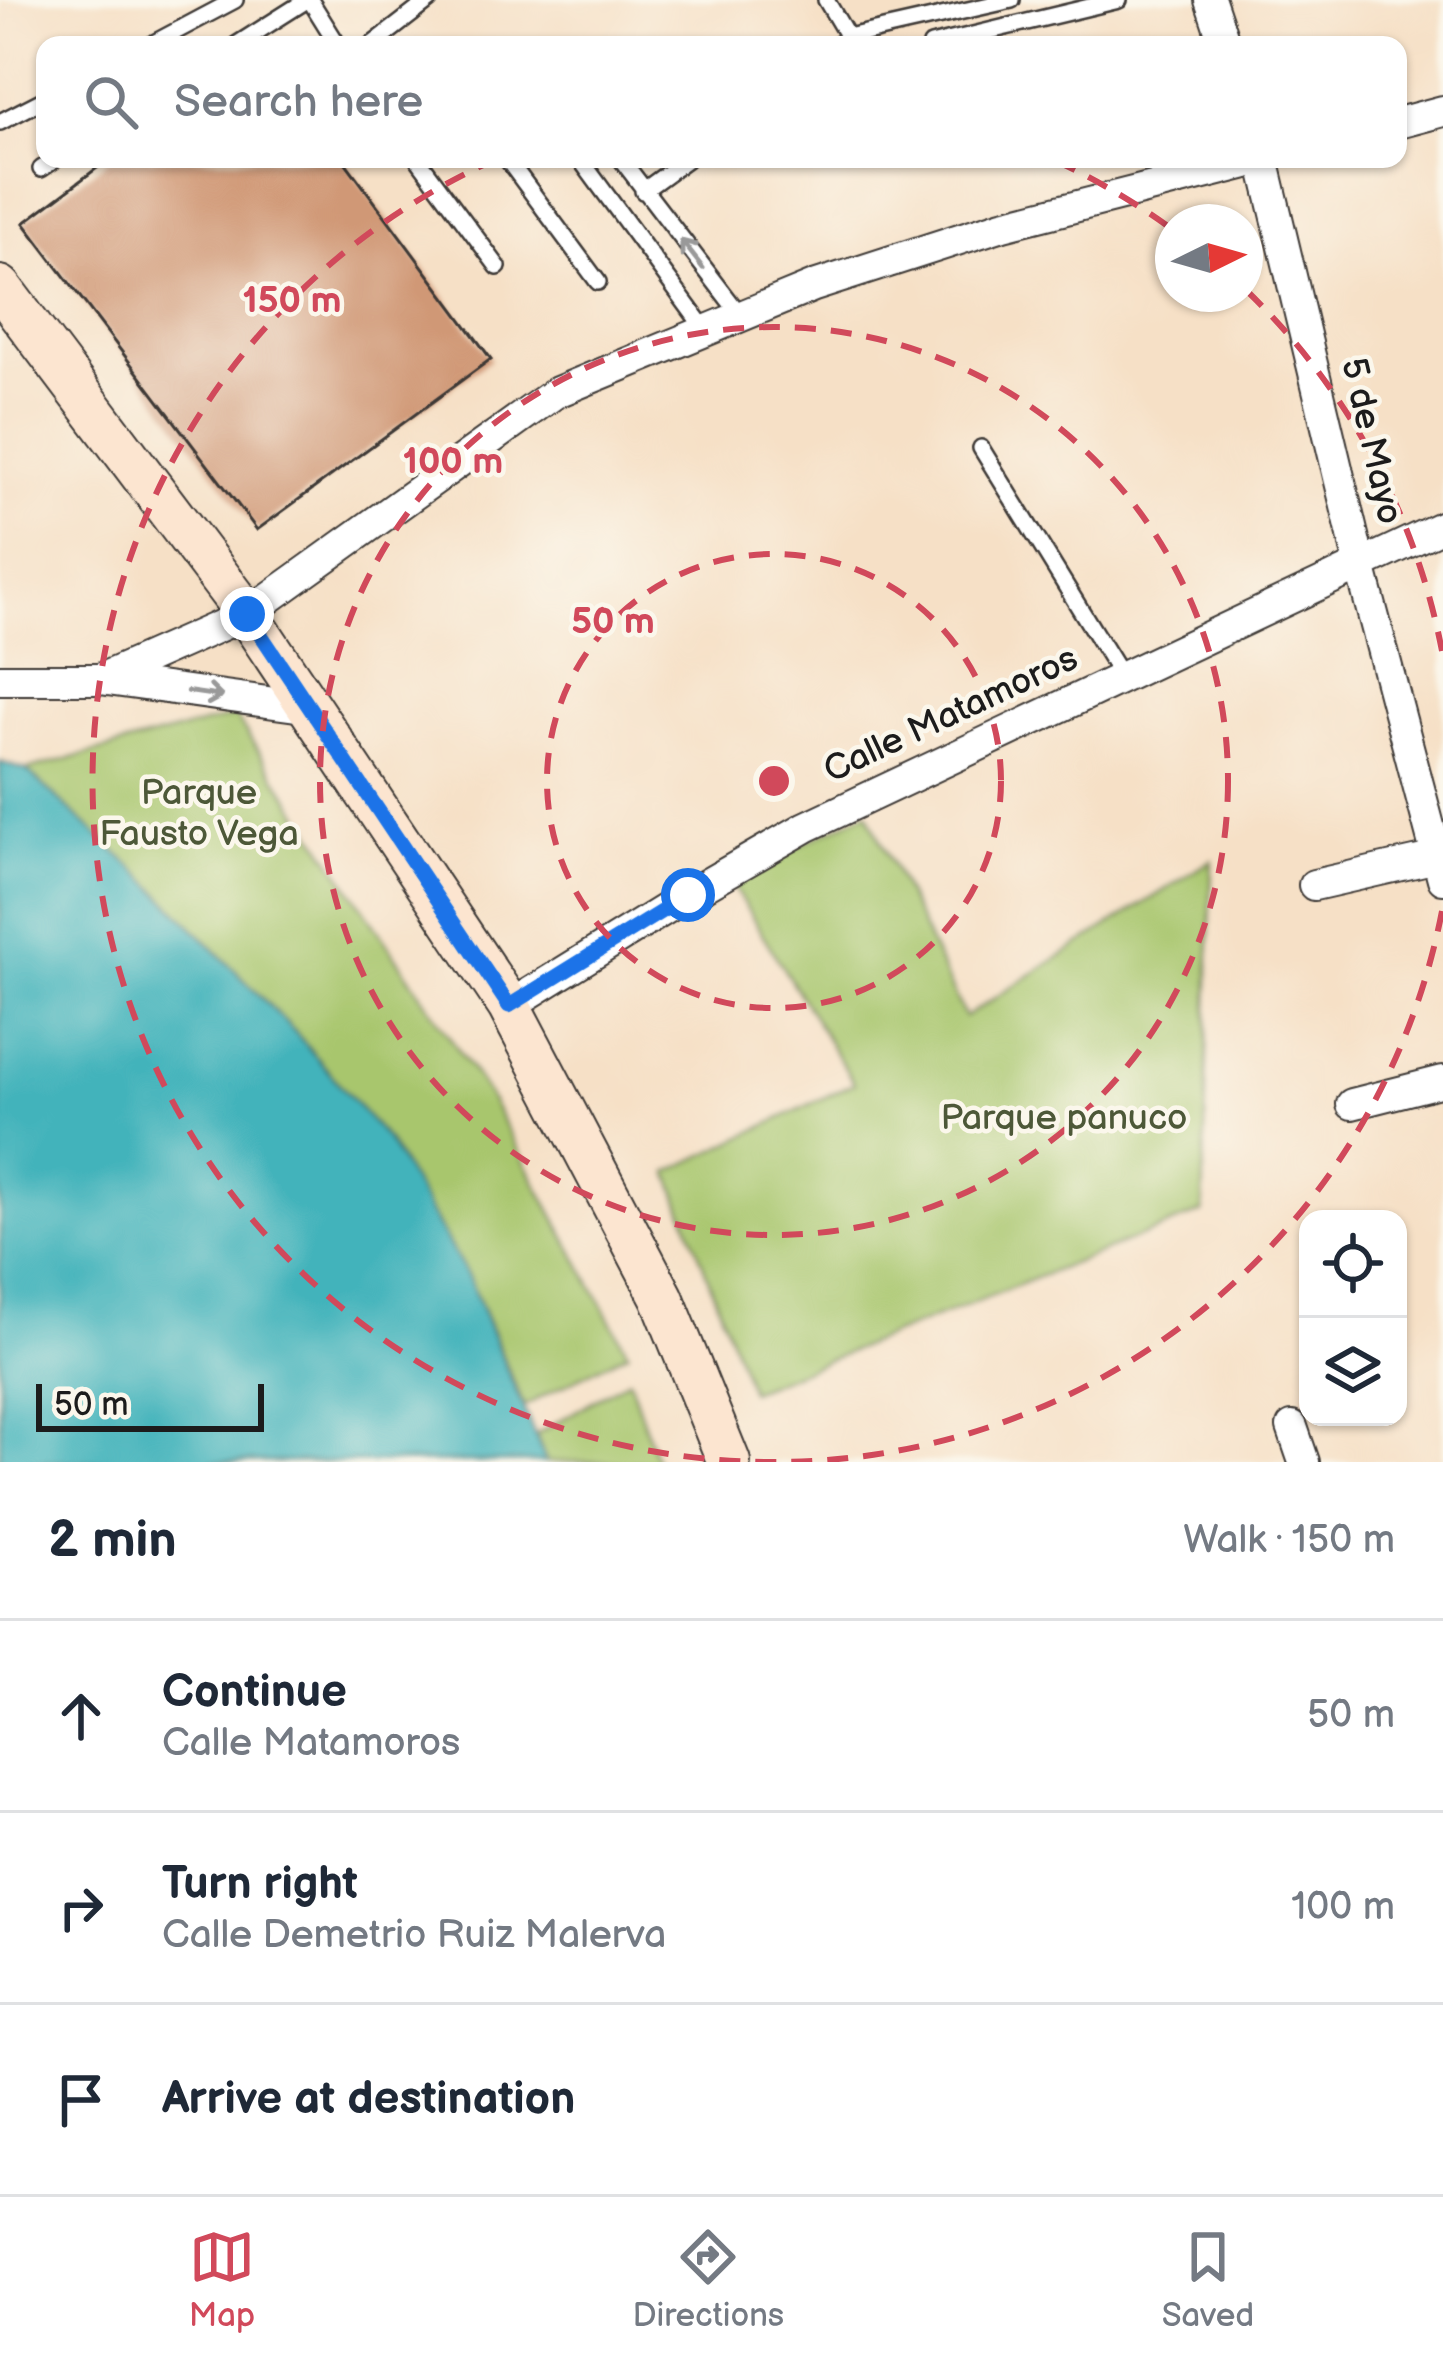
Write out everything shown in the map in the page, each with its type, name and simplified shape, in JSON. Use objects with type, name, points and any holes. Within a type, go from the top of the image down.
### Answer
[{"type":"main road","points":[[0,287],[247,614],[509,1006],[662,1297],[729,1462]]},
{"type":"street","points":[[1210,0],[1222,36]]},
{"type":"street","points":[[1407,121],[1443,111]]},
{"type":"street","points":[[100,679],[247,614],[555,393],[814,286],[1003,225],[1228,168]]},
{"type":"street","name":"5 de Mayo","points":[[1266,168],[1360,565],[1440,868]]},
{"type":"street","name":"Calle Matamoros","points":[[509,1006],[806,827],[1443,526]]},
{"type":"street","points":[[0,679],[100,679],[311,708]]},
{"type":"street","points":[[1314,885],[1440,868]]},
{"type":"street","points":[[1352,1104],[1443,1081]]},
{"type":"street","points":[[1292,1427],[1304,1462]]},
{"type":"lane","points":[[167,36],[235,0]]},
{"type":"lane","points":[[251,36],[309,0],[332,36]]},
{"type":"lane","points":[[384,36],[430,0]]},
{"type":"lane","points":[[826,0],[840,36]]},
{"type":"lane","points":[[863,36],[1012,0]]},
{"type":"lane","points":[[969,36],[1119,0]]},
{"type":"lane","points":[[0,122],[36,104]]},
{"type":"lane","points":[[425,168],[498,267]]},
{"type":"lane","points":[[514,168],[598,282]]},
{"type":"lane","points":[[587,168],[706,331]]},
{"type":"lane","points":[[627,168],[741,316]]},
{"type":"lane","points":[[644,191],[675,168]]},
{"type":"lane","points":[[981,448],[1122,677]]},
{"type":"green space","name":"Parque Fausto Vega","points":[[235,716],[489,1096],[628,1352],[524,1406],[468,1277],[388,1141],[295,1032],[148,881],[26,770]]},
{"type":"green space","name":"Parque panuco","points":[[867,812],[965,1017],[1212,860],[1203,1212],[750,1391],[669,1172],[854,1083],[729,880]]},
{"type":"green space","points":[[629,1379],[657,1462],[546,1462],[536,1435]]},
{"type":"water","points":[[0,762],[26,770],[148,881],[295,1032],[388,1141],[468,1277],[546,1462],[0,1462]]},
{"type":"building","points":[[97,168],[350,168],[491,359],[257,530],[24,223]]},
{"type":"route","points":[[247,614],[509,1006],[688,895]]}]
